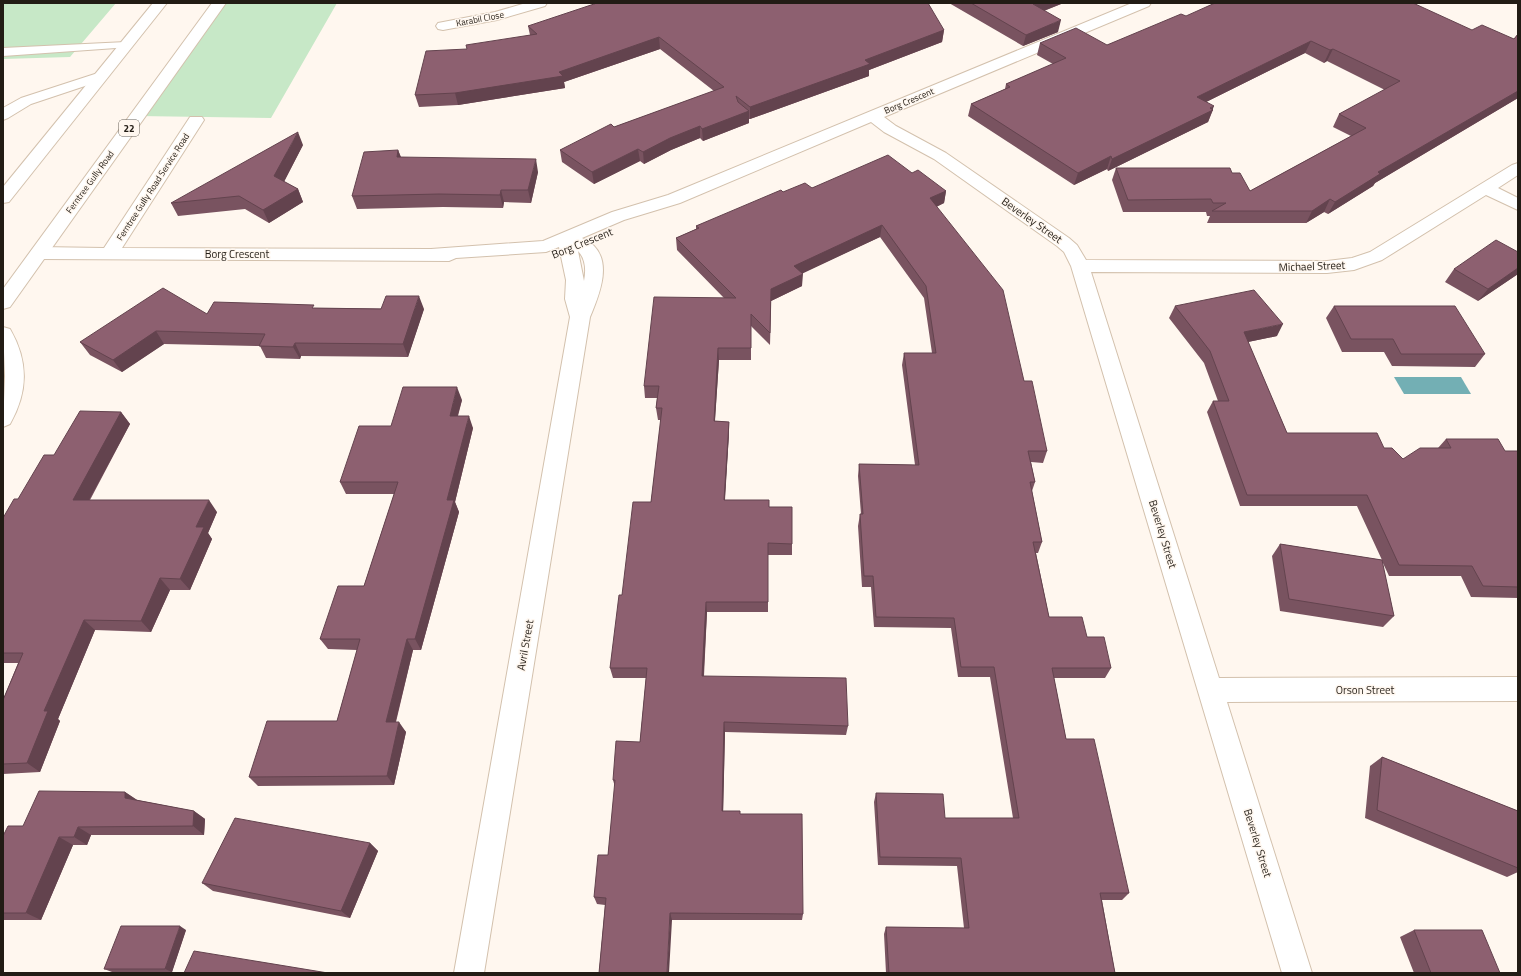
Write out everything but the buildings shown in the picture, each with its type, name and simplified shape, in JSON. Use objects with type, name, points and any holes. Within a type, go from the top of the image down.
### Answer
[{"type":"street","points":[[3,198],[160,3]]},
{"type":"street","name":"Ferntree Gully Road","points":[[3,303],[219,3]]},
{"type":"street","name":"Karabil Close","points":[[443,26],[490,18],[540,3]]},
{"type":"street","name":"Borg Crescent","points":[[39,253],[434,254],[529,259],[548,257],[572,244],[620,228],[674,199],[879,114],[1135,4]]},
{"type":"street","points":[[3,114],[26,101],[101,76]]},
{"type":"street","name":"Beverley Street","points":[[879,114],[1063,242],[1071,249],[1080,266],[1297,973]]},
{"type":"street","name":"Ferntree Gully Road Service Road","points":[[109,254],[196,120]]},
{"type":"street","name":"Michael Street","points":[[1080,266],[1327,267],[1354,264],[1376,256],[1518,168]]},
{"type":"street","points":[[1486,188],[1518,205]]},
{"type":"street","name":"Avril Street","points":[[469,973],[580,317],[574,299],[575,280],[572,244]]},
{"type":"street","points":[[3,334],[12,358],[15,374],[15,388],[12,400],[3,419]]},
{"type":"street","name":"Orson Street","points":[[1211,690],[1518,689]]},
{"type":"lane","points":[[3,52],[126,45]]},
{"type":"green space","points":[[3,3],[116,3],[70,57],[3,59]]},
{"type":"green space","points":[[219,3],[337,3],[271,118],[138,116]]},
{"type":"water","points":[[1394,377],[1461,377],[1471,394],[1404,394]]}]
